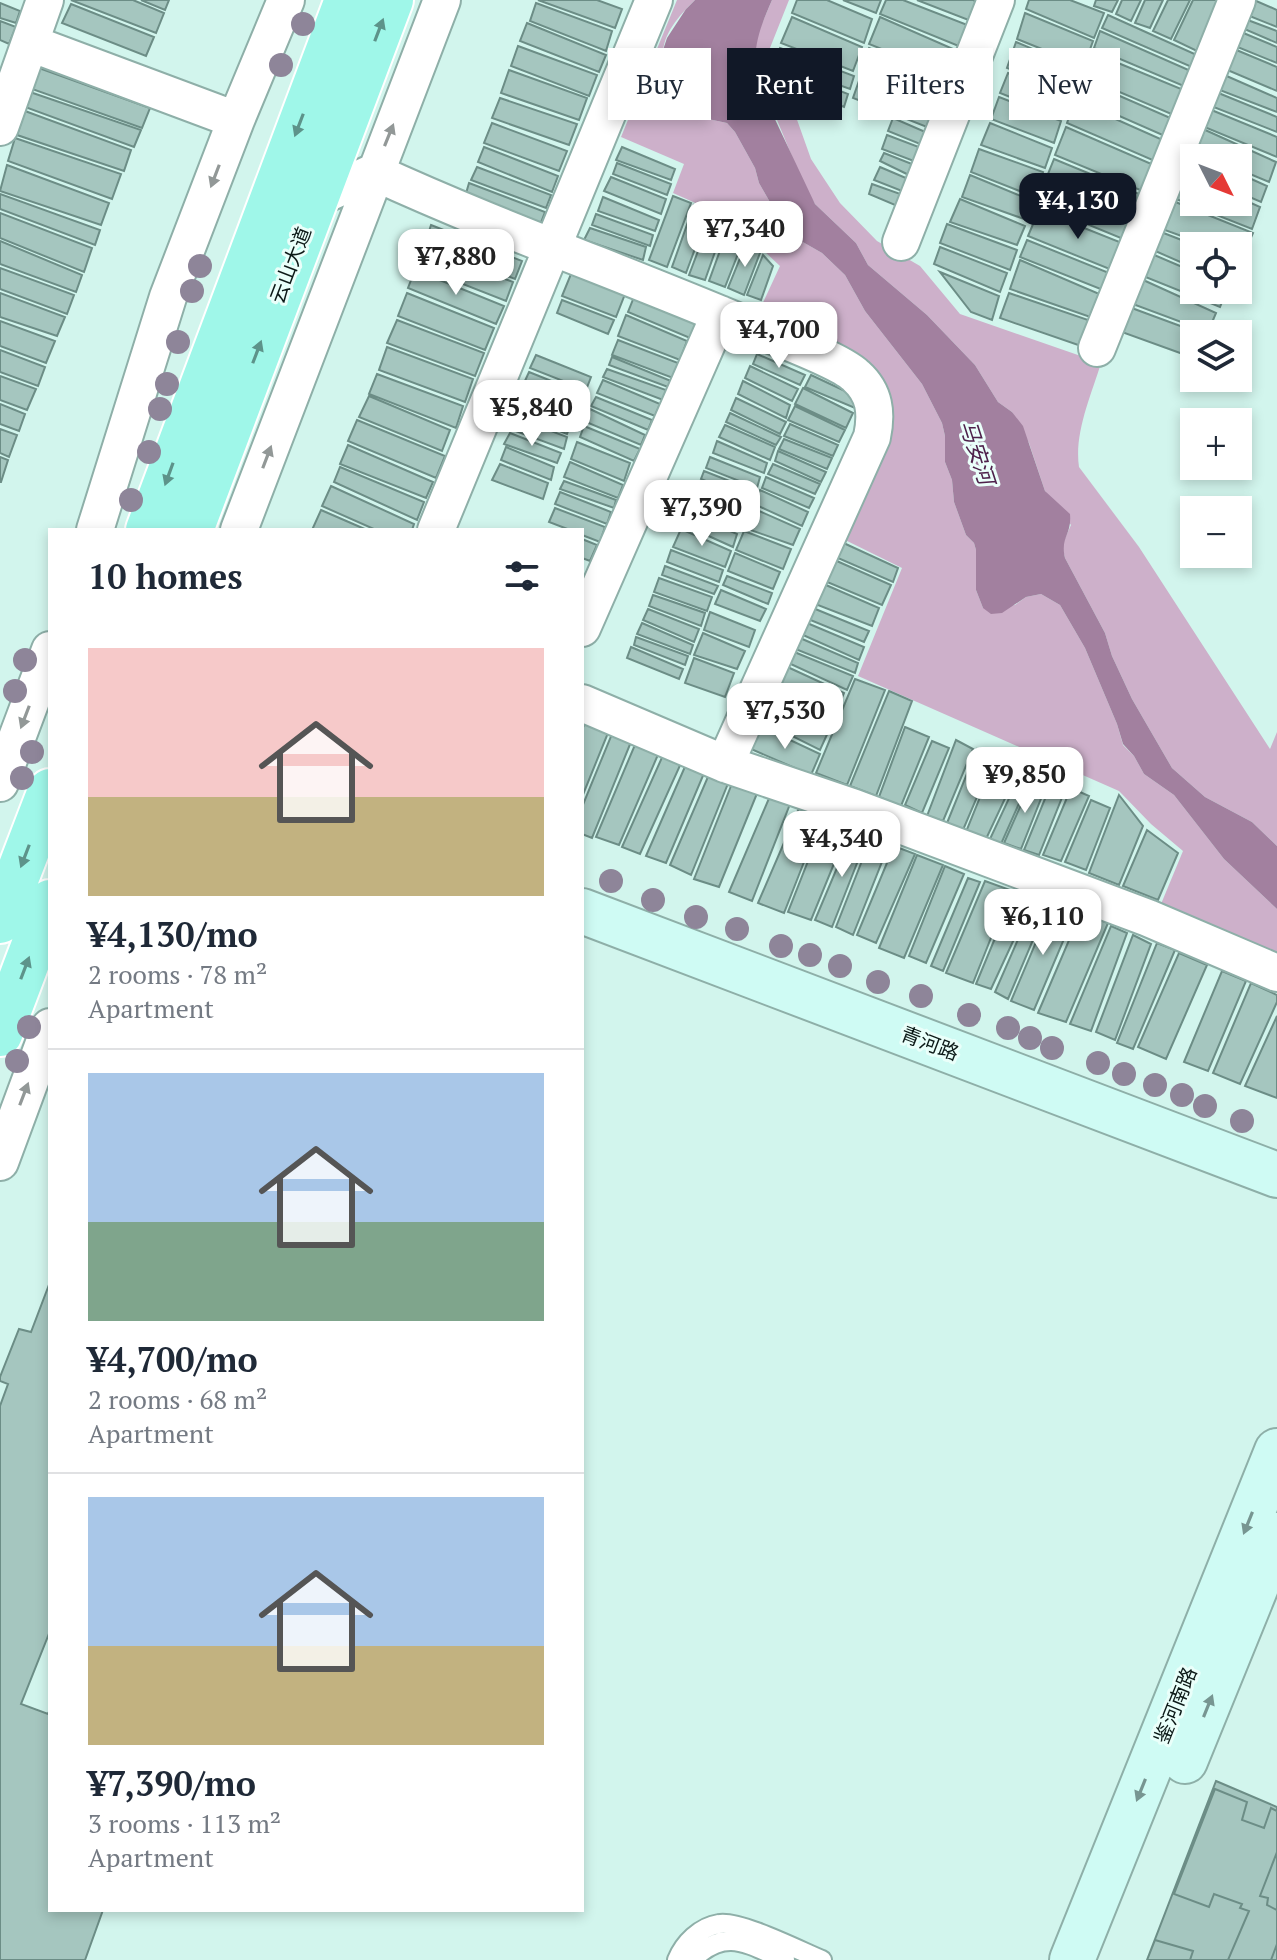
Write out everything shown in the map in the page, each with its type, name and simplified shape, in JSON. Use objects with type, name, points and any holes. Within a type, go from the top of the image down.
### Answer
[{"type":"main road","name":"云山大道","points":[[149,528],[347,0]]},
{"type":"main road","name":"云山大道","points":[[192,528],[391,0]]},
{"type":"main road","points":[[0,921],[48,796]]},
{"type":"main road","points":[[0,1034],[48,907]]},
{"type":"street","points":[[96,528],[168,297],[286,0]]},
{"type":"street","points":[[240,528],[442,0]]},
{"type":"street","points":[[437,528],[654,0]]},
{"type":"street","points":[[901,242],[996,0]]},
{"type":"street","points":[[1097,348],[1237,0]]},
{"type":"street","points":[[0,127],[30,43],[38,2]]},
{"type":"street","points":[[30,43],[236,120]]},
{"type":"street","points":[[315,199],[374,172],[553,249],[720,314],[855,374],[870,392],[877,415],[872,437],[725,764]]},
{"type":"street","points":[[584,623],[720,314]]},
{"type":"street","points":[[0,783],[48,655]]},
{"type":"street","points":[[584,704],[725,764],[855,808],[1134,913],[1277,973]]},
{"type":"street","name":"青河路","points":[[584,891],[1277,1153]]},
{"type":"street","name":"青河路","points":[[584,912],[1277,1175]]},
{"type":"street","points":[[0,1162],[48,1032]]},
{"type":"street","name":"鉴河南路","points":[[1072,1960],[1277,1451]]},
{"type":"street","name":"鉴河南路","points":[[1105,1960],[1277,1535]]},
{"type":"lane","points":[[677,1960],[683,1947],[695,1935],[721,1923],[738,1926],[822,1960]]},
{"type":"lane","points":[[692,1960],[716,1942],[732,1940],[785,1960]]},
{"type":"shaded area","points":[[677,0],[695,0],[670,29],[664,48],[657,48]]},
{"type":"shaded area","points":[[772,0],[789,0],[770,48],[755,48]]},
{"type":"shaded area","points":[[628,120],[711,120],[727,123],[735,132],[782,223],[794,237],[822,253],[845,275],[865,311],[922,384],[942,423],[945,462],[952,480],[954,502],[966,535],[976,550],[976,590],[983,608],[1015,605],[1026,597],[1041,594],[1060,605],[1085,648],[1123,745],[1134,756],[1144,774],[1174,795],[1224,859],[1277,909],[1277,956],[1161,904],[1183,851],[1119,791],[858,676],[902,568],[837,536],[887,436],[858,362],[760,309],[780,266],[729,218],[673,193],[684,164],[621,137]]},
{"type":"shaded area","points":[[777,120],[797,120],[811,159],[840,203],[877,241],[920,266],[960,314],[1101,363],[1081,428],[1079,467],[1139,547],[1270,749],[1277,732],[1277,846],[1252,822],[1205,797],[1172,768],[1132,699],[1105,633],[1065,558],[1062,545],[1071,525],[1045,491],[1029,443],[1012,412],[998,402],[975,365],[927,315],[868,265],[856,243],[815,204]]},
{"type":"water","name":"马安河","points":[[695,0],[772,0],[756,48],[727,48],[727,120],[775,120],[815,204],[856,243],[868,265],[927,315],[975,365],[998,402],[1012,412],[1023,426],[1045,491],[1070,514],[1064,545],[1065,558],[1105,633],[1132,699],[1172,768],[1205,797],[1252,822],[1277,846],[1277,909],[1224,859],[1174,795],[1144,774],[1123,744],[1085,648],[1060,605],[1041,594],[1026,597],[1002,613],[991,614],[983,608],[976,590],[976,550],[966,535],[954,502],[952,480],[945,462],[942,423],[922,384],[865,311],[845,275],[822,253],[794,237],[782,223],[759,183],[755,168],[735,132],[727,123],[711,120],[711,48],[664,48],[686,9]]},
{"type":"building","points":[[71,0],[133,0],[164,13],[156,33]]},
{"type":"building","points":[[141,0],[169,0],[165,10]]},
{"type":"building","points":[[538,0],[597,0],[622,9],[615,28]]},
{"type":"building","points":[[797,0],[827,0],[872,19],[864,43],[792,13]]},
{"type":"building","points":[[843,0],[881,0],[876,13]]},
{"type":"building","points":[[886,0],[903,0],[970,26],[961,47],[880,14]]},
{"type":"building","points":[[917,0],[973,0],[978,2],[971,21]]},
{"type":"building","points":[[1029,0],[1070,0],[1104,13],[1094,38],[1026,9]]},
{"type":"building","points":[[1096,0],[1118,0],[1112,12],[1094,6]]},
{"type":"building","points":[[1122,0],[1141,0],[1131,21],[1116,14]]},
{"type":"building","points":[[1145,0],[1163,0],[1150,28],[1135,23]]},
{"type":"building","points":[[1168,0],[1190,0],[1171,39],[1153,31]]},
{"type":"building","points":[[1193,0],[1220,0],[1199,52],[1174,40]]},
{"type":"building","points":[[1254,0],[1277,10],[1277,27],[1247,15]]},
{"type":"building","points":[[0,3],[20,11],[16,23],[0,18]]},
{"type":"building","points":[[536,3],[612,31],[606,51],[530,21]]},
{"type":"building","points":[[71,4],[154,37],[146,56],[62,23]]},
{"type":"building","points":[[1025,13],[1093,41],[1090,48],[1039,48],[1017,39]]},
{"type":"building","points":[[1108,15],[1199,56],[1194,68],[1102,28]]},
{"type":"building","points":[[792,17],[862,47],[858,48],[853,71],[842,67],[842,48],[794,48],[781,43]]},
{"type":"building","points":[[880,17],[951,48],[879,48],[869,44]]},
{"type":"building","points":[[1245,19],[1277,31],[1277,43],[1242,28]]},
{"type":"building","points":[[0,21],[16,27],[9,44],[0,40]]},
{"type":"building","points":[[527,23],[606,55],[599,72],[520,41]]},
{"type":"building","points":[[1100,31],[1193,72],[1186,87],[1120,59],[1120,48],[1094,48]]},
{"type":"building","points":[[1241,32],[1277,47],[1277,63],[1235,46]]},
{"type":"building","points":[[1016,42],[1030,48],[1014,48]]},
{"type":"building","points":[[518,46],[597,75],[589,96],[511,66]]},
{"type":"building","points":[[1234,49],[1277,67],[1277,91],[1225,69]]},
{"type":"building","points":[[1120,64],[1186,91],[1176,116],[1120,92]]},
{"type":"building","points":[[39,68],[150,108],[142,128],[32,89]]},
{"type":"building","points":[[509,70],[587,98],[579,120],[501,93]]},
{"type":"building","points":[[842,71],[854,76],[850,89],[842,86]]},
{"type":"building","points":[[1008,73],[1009,73],[1009,97],[1000,93]]},
{"type":"building","points":[[1222,74],[1277,98],[1277,112],[1217,89]]},
{"type":"building","points":[[858,84],[858,100],[853,98]]},
{"type":"building","points":[[30,92],[141,130],[134,147],[25,107]]},
{"type":"building","points":[[842,92],[848,94],[842,106]]},
{"type":"building","points":[[1216,92],[1277,117],[1277,132],[1211,106]]},
{"type":"building","points":[[1120,96],[1175,120],[1167,137],[1120,116]]},
{"type":"building","points":[[999,97],[1009,101],[1009,120],[1061,121],[1054,143],[993,120]]},
{"type":"building","points":[[500,98],[577,124],[569,145],[492,118]]},
{"type":"building","points":[[1209,109],[1277,137],[1277,157],[1252,144],[1202,126]]},
{"type":"building","points":[[25,111],[131,150],[124,171],[17,135]]},
{"type":"building","points":[[892,120],[898,120],[930,134],[925,146],[888,131]]},
{"type":"building","points":[[909,120],[935,120],[932,129]]},
{"type":"building","points":[[1068,120],[1118,120],[1165,141],[1157,162],[1067,123]]},
{"type":"building","points":[[492,123],[567,151],[559,171],[484,143]]},
{"type":"building","points":[[990,123],[1052,148],[1045,168],[981,145]]},
{"type":"building","points":[[1066,127],[1156,166],[1145,192],[1055,155]]},
{"type":"building","points":[[1203,129],[1236,144],[1197,144]]},
{"type":"building","points":[[887,135],[924,149],[919,163],[882,149]]},
{"type":"building","points":[[15,138],[121,174],[112,199],[8,161]]},
{"type":"building","points":[[484,147],[558,176],[552,192],[478,162]]},
{"type":"building","points":[[622,147],[675,169],[671,180],[616,160]]},
{"type":"building","points":[[979,149],[1043,172],[1035,197],[971,172]]},
{"type":"building","points":[[1252,151],[1276,162],[1269,182],[1252,175]]},
{"type":"building","points":[[884,153],[917,166],[913,177],[880,161]]},
{"type":"building","points":[[1054,159],[1144,196],[1139,213],[1048,174]]},
{"type":"building","points":[[617,163],[671,184],[667,195],[613,174]]},
{"type":"building","points":[[7,165],[109,203],[101,225],[0,191]]},
{"type":"building","points":[[477,167],[551,195],[546,208],[471,180]]},
{"type":"building","points":[[880,167],[913,181],[907,193],[874,180]]},
{"type":"building","points":[[970,175],[1033,201],[1027,220],[962,197]]},
{"type":"building","points":[[611,177],[666,199],[661,214],[604,191]]},
{"type":"building","points":[[1049,178],[1137,216],[1128,241],[1038,204]]},
{"type":"building","points":[[1252,179],[1267,186],[1261,202],[1252,198]]},
{"type":"building","points":[[469,183],[545,212],[540,225],[465,197]]},
{"type":"building","points":[[872,184],[906,196],[902,208],[869,194]]},
{"type":"building","points":[[0,194],[100,230],[95,245],[0,209]]},
{"type":"building","points":[[673,196],[691,203],[667,267],[649,260]]},
{"type":"building","points":[[603,197],[659,220],[655,231],[598,211]]},
{"type":"building","points":[[960,199],[1025,226],[1017,245],[950,222]]},
{"type":"building","points":[[1173,201],[1180,204],[1180,216],[1210,216],[1250,232],[1180,232],[1180,236],[1162,229]]},
{"type":"building","points":[[1252,203],[1260,207],[1252,229],[1219,216],[1252,216]]},
{"type":"building","points":[[694,205],[709,211],[686,273],[672,267]]},
{"type":"building","points":[[1039,210],[1127,245],[1117,272],[1028,236]]},
{"type":"building","points":[[0,213],[92,248],[84,272],[0,238]]},
{"type":"building","points":[[596,214],[653,235],[650,246],[592,225]]},
{"type":"building","points":[[712,214],[726,221],[705,280],[689,275]]},
{"type":"building","points":[[730,223],[745,236],[725,287],[709,281]]},
{"type":"building","points":[[947,224],[1017,250],[1010,270],[940,243]]},
{"type":"building","points":[[431,225],[522,261],[515,279],[425,244]]},
{"type":"building","points":[[590,228],[646,247],[643,260],[584,240]]},
{"type":"building","points":[[1161,232],[1180,239],[1180,262],[1153,250]]},
{"type":"building","points":[[1027,240],[1114,275],[1108,292],[1020,257]]},
{"type":"building","points":[[0,241],[82,275],[76,292],[0,264]]},
{"type":"building","points":[[747,241],[760,253],[744,295],[728,288]]},
{"type":"building","points":[[940,247],[1007,273],[1000,292],[934,264]]},
{"type":"building","points":[[424,248],[513,282],[506,301],[417,266]]},
{"type":"building","points":[[1152,254],[1180,266],[1180,291],[1143,276]]},
{"type":"building","points":[[763,255],[773,266],[761,300],[747,295]]},
{"type":"building","points":[[1020,260],[1104,296],[1096,319],[1010,289]]},
{"type":"building","points":[[0,268],[74,295],[67,314],[0,289]]},
{"type":"building","points":[[415,270],[504,306],[496,324],[408,288]]},
{"type":"building","points":[[940,272],[999,296],[992,320],[971,312]]},
{"type":"building","points":[[571,274],[625,294],[616,317],[562,296]]},
{"type":"building","points":[[1141,279],[1180,297],[1180,304],[1196,304],[1216,313],[1213,320],[1180,322],[1130,303]]},
{"type":"building","points":[[0,293],[65,317],[57,336],[0,317]]},
{"type":"building","points":[[407,293],[494,328],[485,350],[398,316]]},
{"type":"building","points":[[1009,293],[1094,322],[1084,347],[1000,318]]},
{"type":"building","points":[[634,297],[697,323],[690,338],[628,312]]},
{"type":"building","points":[[562,300],[614,320],[608,334],[557,313]]},
{"type":"building","points":[[1129,307],[1180,326],[1180,353],[1119,331]]},
{"type":"building","points":[[626,315],[687,341],[680,360],[618,336]]},
{"type":"building","points":[[397,320],[484,353],[475,376],[387,343]]},
{"type":"building","points":[[0,321],[55,341],[46,363],[0,346]]},
{"type":"building","points":[[618,340],[678,363],[673,378],[612,355]]},
{"type":"building","points":[[387,347],[473,379],[465,402],[379,370]]},
{"type":"building","points":[[0,350],[45,367],[38,386],[0,372]]},
{"type":"building","points":[[757,354],[805,375],[800,385],[753,364]]},
{"type":"building","points":[[536,355],[591,377],[586,390],[530,368]]},
{"type":"building","points":[[612,357],[671,381],[668,387],[609,365]]},
{"type":"building","points":[[750,366],[798,389],[792,401],[745,378]]},
{"type":"building","points":[[607,369],[666,390],[663,400],[603,377]]},
{"type":"building","points":[[529,372],[584,394],[581,403],[524,383]]},
{"type":"building","points":[[377,374],[463,406],[456,428],[369,394]]},
{"type":"building","points":[[811,375],[860,398],[855,408],[805,387]]},
{"type":"building","points":[[0,376],[36,389],[27,410],[0,400]]},
{"type":"building","points":[[603,380],[660,404],[655,416],[597,393]]},
{"type":"building","points":[[743,381],[790,405],[786,418],[738,394]]},
{"type":"building","points":[[524,386],[579,407],[575,417],[521,396]]},
{"type":"building","points":[[803,388],[853,413],[846,428],[795,404]]},
{"type":"building","points":[[369,396],[450,430],[442,451],[359,417]]},
{"type":"building","points":[[596,397],[652,420],[648,430],[591,406]]},
{"type":"building","points":[[736,398],[786,422],[780,434],[731,410]]},
{"type":"building","points":[[521,401],[572,420],[567,434],[516,414]]},
{"type":"building","points":[[0,404],[25,414],[19,431],[0,424]]},
{"type":"building","points":[[795,406],[845,430],[839,442],[788,420]]},
{"type":"building","points":[[590,409],[645,435],[641,445],[586,422]]},
{"type":"building","points":[[730,413],[781,437],[776,445],[726,422]]},
{"type":"building","points":[[515,417],[567,437],[564,449],[510,429]]},
{"type":"building","points":[[357,420],[445,456],[436,478],[348,441]]},
{"type":"building","points":[[790,424],[838,445],[833,456],[784,436]]},
{"type":"building","points":[[725,425],[775,447],[770,460],[719,437]]},
{"type":"building","points":[[584,426],[640,449],[634,461],[580,437]]},
{"type":"building","points":[[0,429],[17,435],[9,457],[0,453]]},
{"type":"building","points":[[510,433],[561,453],[557,463],[504,444]]},
{"type":"building","points":[[784,439],[832,458],[827,469],[779,449]]},
{"type":"building","points":[[717,441],[767,463],[764,473],[713,453]]},
{"type":"building","points":[[577,442],[630,463],[624,481],[571,459]]},
{"type":"building","points":[[348,445],[433,482],[426,498],[340,464]]},
{"type":"building","points":[[506,447],[554,467],[551,480],[501,460]]},
{"type":"building","points":[[778,451],[826,472],[821,482],[775,461]]},
{"type":"building","points":[[0,457],[8,460],[1,482],[0,482]]},
{"type":"building","points":[[710,457],[760,477],[757,488],[706,468]]},
{"type":"building","points":[[570,462],[623,485],[618,498],[564,477]]},
{"type":"building","points":[[500,464],[548,483],[543,499],[492,480]]},
{"type":"building","points":[[773,464],[820,484],[815,494],[768,474]]},
{"type":"building","points":[[340,467],[424,502],[417,520],[334,482]]},
{"type":"building","points":[[704,471],[755,491],[751,500],[701,479]]},
{"type":"building","points":[[766,477],[814,498],[809,508],[762,488]]},
{"type":"building","points":[[564,481],[616,500],[614,508],[560,489]]},
{"type":"building","points":[[700,484],[748,503],[744,513],[696,494]]},
{"type":"building","points":[[331,486],[414,524],[413,528],[372,528],[322,506]]},
{"type":"building","points":[[760,490],[808,512],[802,526],[754,504]]},
{"type":"building","points":[[560,492],[611,512],[607,524],[555,504]]},
{"type":"building","points":[[694,497],[741,517],[737,530],[690,509]]},
{"type":"building","points":[[750,507],[800,529],[793,545],[742,527]]},
{"type":"building","points":[[555,508],[605,527],[600,542],[584,536],[584,528],[565,528],[549,522]]},
{"type":"building","points":[[321,510],[362,528],[313,528]]},
{"type":"building","points":[[688,512],[737,534],[733,547],[684,525]]},
{"type":"building","points":[[681,529],[731,551],[725,567],[673,547]]},
{"type":"building","points":[[744,531],[791,549],[783,569],[736,550]]},
{"type":"building","points":[[584,540],[597,545],[590,561],[584,559]]},
{"type":"building","points":[[837,540],[898,568],[893,582],[831,555]]},
{"type":"building","points":[[671,550],[723,570],[719,582],[667,562]]},
{"type":"building","points":[[735,553],[780,572],[773,589],[728,571]]},
{"type":"building","points":[[830,558],[891,585],[882,605],[820,579]]},
{"type":"building","points":[[665,566],[718,586],[714,594],[662,575]]},
{"type":"building","points":[[727,576],[772,593],[768,604],[723,585]]},
{"type":"building","points":[[659,578],[712,597],[707,611],[654,592]]},
{"type":"building","points":[[819,582],[879,608],[872,626],[810,602]]},
{"type":"building","points":[[721,590],[766,609],[760,621],[715,604]]},
{"type":"building","points":[[653,595],[705,613],[701,626],[649,606]]},
{"type":"building","points":[[808,606],[869,631],[864,642],[803,617]]},
{"type":"building","points":[[648,609],[699,629],[694,642],[643,620]]},
{"type":"building","points":[[710,612],[755,630],[749,647],[704,630]]},
{"type":"building","points":[[800,620],[864,647],[859,660],[794,631]]},
{"type":"building","points":[[642,623],[693,645],[690,654],[637,634]]},
{"type":"building","points":[[703,633],[745,651],[737,669],[694,655]]},
{"type":"building","points":[[793,635],[858,663],[855,673],[788,646]]},
{"type":"building","points":[[636,637],[688,656],[685,665],[634,645]]},
{"type":"building","points":[[631,647],[683,669],[679,679],[627,658]]},
{"type":"building","points":[[787,649],[853,676],[847,690],[782,660]]},
{"type":"building","points":[[694,658],[734,673],[725,697],[685,683]]},
{"type":"building","points":[[781,664],[844,693],[838,707],[775,681]]},
{"type":"building","points":[[855,679],[885,690],[847,785],[816,773]]},
{"type":"building","points":[[775,684],[837,711],[832,724],[769,698]]},
{"type":"building","points":[[889,691],[912,701],[876,796],[850,786]]},
{"type":"building","points":[[769,702],[830,728],[820,750],[762,721]]},
{"type":"building","points":[[586,720],[610,728],[584,792]]},
{"type":"building","points":[[760,726],[820,754],[811,775],[751,749]]},
{"type":"building","points":[[905,727],[929,737],[901,806],[879,797]]},
{"type":"building","points":[[614,729],[633,737],[592,838],[584,835],[584,802]]},
{"type":"building","points":[[637,740],[660,750],[619,845],[596,837]]},
{"type":"building","points":[[956,740],[973,749],[943,821],[927,816]]},
{"type":"building","points":[[932,741],[949,748],[922,813],[905,805]]},
{"type":"building","points":[[977,749],[994,757],[963,830],[947,823]]},
{"type":"building","points":[[664,753],[682,761],[640,854],[622,847]]},
{"type":"building","points":[[687,762],[705,771],[666,863],[646,856]]},
{"type":"building","points":[[993,765],[1016,775],[986,839],[966,832]]},
{"type":"building","points":[[710,772],[729,781],[691,875],[670,865]]},
{"type":"building","points":[[1019,777],[1029,781],[1001,844],[990,839]]},
{"type":"building","points":[[1032,780],[1046,786],[1021,849],[1004,843]]},
{"type":"building","points":[[733,781],[758,791],[719,887],[694,879]]},
{"type":"building","points":[[1071,788],[1089,796],[1061,861],[1043,855]]},
{"type":"building","points":[[1049,789],[1063,795],[1039,855],[1024,850]]},
{"type":"building","points":[[1119,795],[1143,826],[1119,885],[1089,873]]},
{"type":"building","points":[[770,796],[790,804],[752,901],[729,892]]},
{"type":"building","points":[[1091,800],[1110,808],[1086,870],[1065,862]]},
{"type":"building","points":[[799,808],[822,816],[784,913],[758,903]]},
{"type":"building","points":[[825,818],[849,827],[811,920],[788,912]]},
{"type":"building","points":[[853,830],[868,835],[832,927],[815,920]]},
{"type":"building","points":[[1147,830],[1178,853],[1158,900],[1123,886]]},
{"type":"building","points":[[871,838],[889,844],[853,935],[836,927]]},
{"type":"building","points":[[894,846],[915,854],[876,943],[857,935]]},
{"type":"building","points":[[917,855],[943,865],[904,958],[879,948]]},
{"type":"building","points":[[945,866],[964,874],[926,963],[909,956]]},
{"type":"building","points":[[968,878],[980,882],[943,971],[931,966]]},
{"type":"building","points":[[985,881],[1010,890],[973,983],[946,973]]},
{"type":"building","points":[[1015,890],[1033,898],[991,989],[976,984]]},
{"type":"building","points":[[1037,896],[1049,902],[1008,999],[995,992]]},
{"type":"building","points":[[1053,902],[1075,913],[1034,1010],[1011,1001]]},
{"type":"building","points":[[1081,912],[1108,923],[1066,1022],[1038,1013]]},
{"type":"building","points":[[1111,926],[1127,933],[1091,1031],[1070,1024]]},
{"type":"building","points":[[1133,935],[1151,944],[1115,1040],[1096,1032]]},
{"type":"building","points":[[1157,943],[1175,950],[1133,1049],[1117,1043]]},
{"type":"building","points":[[1179,953],[1207,965],[1166,1059],[1138,1047]]},
{"type":"building","points":[[1222,971],[1246,981],[1208,1071],[1184,1062]]},
{"type":"building","points":[[1251,983],[1277,995],[1277,1002],[1240,1084],[1213,1073]]},
{"type":"building","points":[[1277,1016],[1277,1098],[1245,1086]]},
{"type":"building","points":[[48,1287],[48,1636],[21,1704],[48,1714],[48,1912],[102,1912],[85,1960],[0,1960],[0,1406],[8,1384],[0,1381],[0,1377],[19,1329],[31,1332]]},
{"type":"building","points":[[1216,1781],[1277,1807],[1277,1960],[1147,1960]]},
{"type":"building","points":[[1215,1789],[1247,1802],[1242,1820],[1264,1828],[1271,1808],[1277,1811],[1277,1852],[1260,1896],[1268,1898],[1267,1905],[1277,1910],[1277,1944],[1271,1960],[1228,1960],[1249,1911],[1240,1908],[1242,1904],[1214,1894],[1209,1907],[1174,1894]]},
{"type":"building","points":[[1155,1940],[1193,1951],[1190,1960],[1147,1960]]}]
